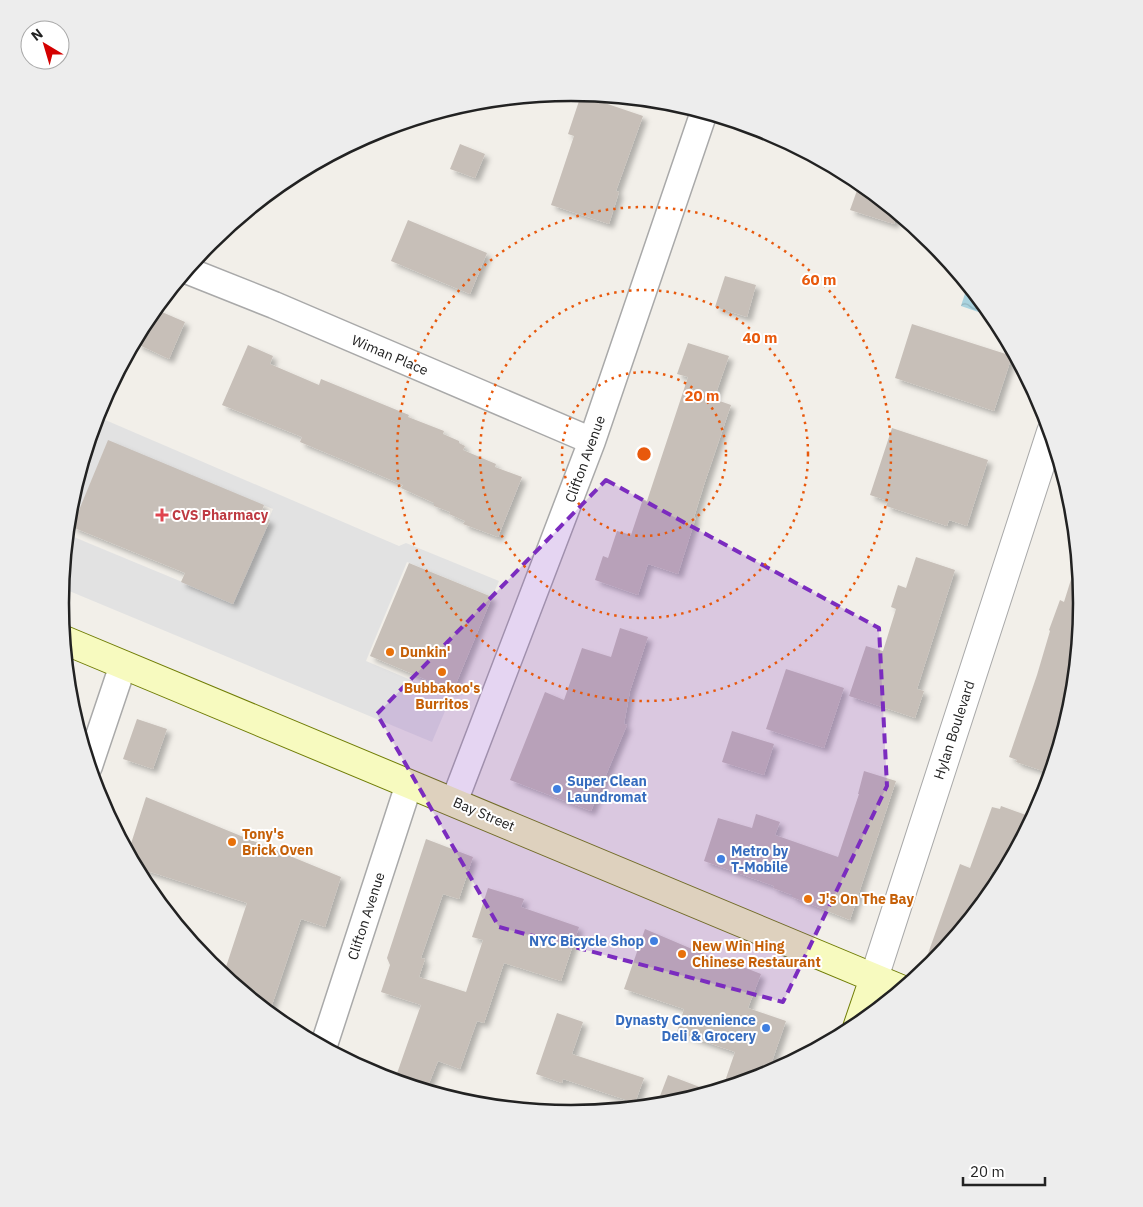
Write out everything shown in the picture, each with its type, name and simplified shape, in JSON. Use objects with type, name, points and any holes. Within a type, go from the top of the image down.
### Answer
[{"type":"main road","name":"Bay Street","points":[[71,643],[896,987]]},
{"type":"main road","name":"Hylan Boulevard","points":[[862,1014],[874,978]]},
{"type":"street","name":"Clifton Avenue","points":[[454,802],[592,441],[702,118]]},
{"type":"street","name":"Wiman Place","points":[[193,273],[274,305],[592,441]]},
{"type":"street","name":"Hylan Boulevard","points":[[874,978],[1048,442]]},
{"type":"street","points":[[92,756],[123,665]]},
{"type":"street","name":"Clifton Avenue","points":[[325,1042],[409,784]]},
{"type":"highlighted area","points":[[606,480],[879,628],[887,786],[783,1002],[499,927],[377,714]]},
{"type":"shaded area","points":[[104,419],[399,546],[406,543],[499,581],[492,597],[407,562],[372,646],[366,661],[451,697],[432,742],[69,591],[73,537],[233,603],[273,509],[108,441],[76,518],[86,473]]},
{"type":"water","points":[[966,292],[982,313],[961,306]]},
{"type":"building","points":[[579,101],[601,102],[643,116],[616,191],[619,192],[609,224],[551,205],[574,136],[568,134]]},
{"type":"building","points":[[460,144],[485,154],[475,178],[450,169]]},
{"type":"building","points":[[857,190],[896,220],[894,224],[850,210]]},
{"type":"building","points":[[408,220],[487,253],[470,294],[391,261]]},
{"type":"building","points":[[725,276],[756,285],[747,317],[715,307]]},
{"type":"building","points":[[162,312],[185,322],[169,359],[140,345]]},
{"type":"building","points":[[912,324],[1008,355],[1011,359],[994,411],[895,378]]},
{"type":"building","points":[[688,343],[729,356],[714,399],[731,405],[704,485],[678,574],[648,564],[638,595],[595,580],[603,556],[608,558],[617,531],[631,535],[643,499],[647,501],[688,377],[677,374]]},
{"type":"building","points":[[248,345],[273,356],[270,364],[319,385],[321,379],[444,431],[443,434],[459,441],[459,443],[465,446],[463,450],[496,464],[495,467],[522,477],[498,537],[463,524],[465,521],[449,514],[450,512],[434,506],[434,503],[401,488],[403,485],[300,442],[302,437],[222,405]]},
{"type":"building","points":[[892,428],[988,460],[967,526],[949,520],[947,526],[886,506],[888,501],[870,495]]},
{"type":"building","points":[[108,440],[264,505],[260,516],[270,520],[233,604],[181,582],[185,573],[75,528],[76,517]]},
{"type":"building","points":[[916,557],[955,570],[917,689],[924,691],[915,718],[849,696],[866,646],[883,651],[896,609],[891,607],[898,585],[906,588]]},
{"type":"building","points":[[409,563],[492,597],[453,691],[370,656]]},
{"type":"building","points":[[1073,573],[1073,636],[1070,669],[1065,702],[1045,772],[1016,762],[1017,760],[1009,757],[1037,675],[1049,630],[1060,600],[1064,602]]},
{"type":"building","points":[[620,628],[648,637],[630,691],[624,724],[627,725],[591,811],[510,780],[545,692],[564,700],[582,648],[611,657]]},
{"type":"building","points":[[786,669],[844,688],[824,748],[766,729]]},
{"type":"building","points":[[137,719],[167,729],[153,769],[123,759]]},
{"type":"building","points":[[732,731],[774,744],[764,775],[722,762]]},
{"type":"building","points":[[864,771],[896,781],[850,920],[792,897],[792,895],[773,888],[774,886],[704,861],[718,818],[752,828],[756,814],[780,822],[775,835],[838,857],[859,794]]},
{"type":"building","points":[[146,797],[341,877],[325,927],[301,919],[271,1007],[226,968],[247,903],[145,870],[131,845]]},
{"type":"building","points":[[1001,806],[1027,815],[997,872],[992,871],[985,890],[949,935],[926,960],[960,864],[970,868],[992,807],[1000,809]]},
{"type":"building","points":[[426,839],[473,857],[459,899],[443,894],[421,958],[425,959],[419,977],[466,992],[483,940],[472,937],[488,888],[524,899],[521,907],[579,927],[561,981],[504,963],[484,1023],[477,1021],[460,1069],[438,1061],[428,1085],[397,1075],[421,1005],[381,992],[390,965],[387,958]]},
{"type":"building","points":[[645,929],[732,966],[733,963],[761,974],[748,1008],[786,1021],[771,1065],[725,1082],[735,1052],[677,1032],[684,1009],[624,989]]},
{"type":"building","points":[[557,1013],[583,1022],[572,1054],[644,1078],[635,1102],[633,1102],[563,1079],[562,1083],[536,1074]]},
{"type":"building","points":[[668,1075],[704,1088],[670,1097],[660,1096]]},
{"type":"place","name":"CVS Pharmacy","points":[[162,515]]},
{"type":"place","name":"Dunkin'","points":[[390,652]]},
{"type":"place","name":"Bubbakoo's Burritos","points":[[442,672]]},
{"type":"place","name":"Super Clean Laundromat","points":[[557,789]]},
{"type":"place","name":"Tony's Brick Oven","points":[[232,842]]},
{"type":"place","name":"Metro by T-Mobile","points":[[721,859]]},
{"type":"place","name":"J's On The Bay","points":[[808,899]]},
{"type":"place","name":"NYC Bicycle Shop","points":[[654,941]]},
{"type":"place","name":"New Win Hing Chinese Restaurant","points":[[682,954]]},
{"type":"place","name":"Dynasty Convenience Deli & Grocery","points":[[766,1028]]}]
